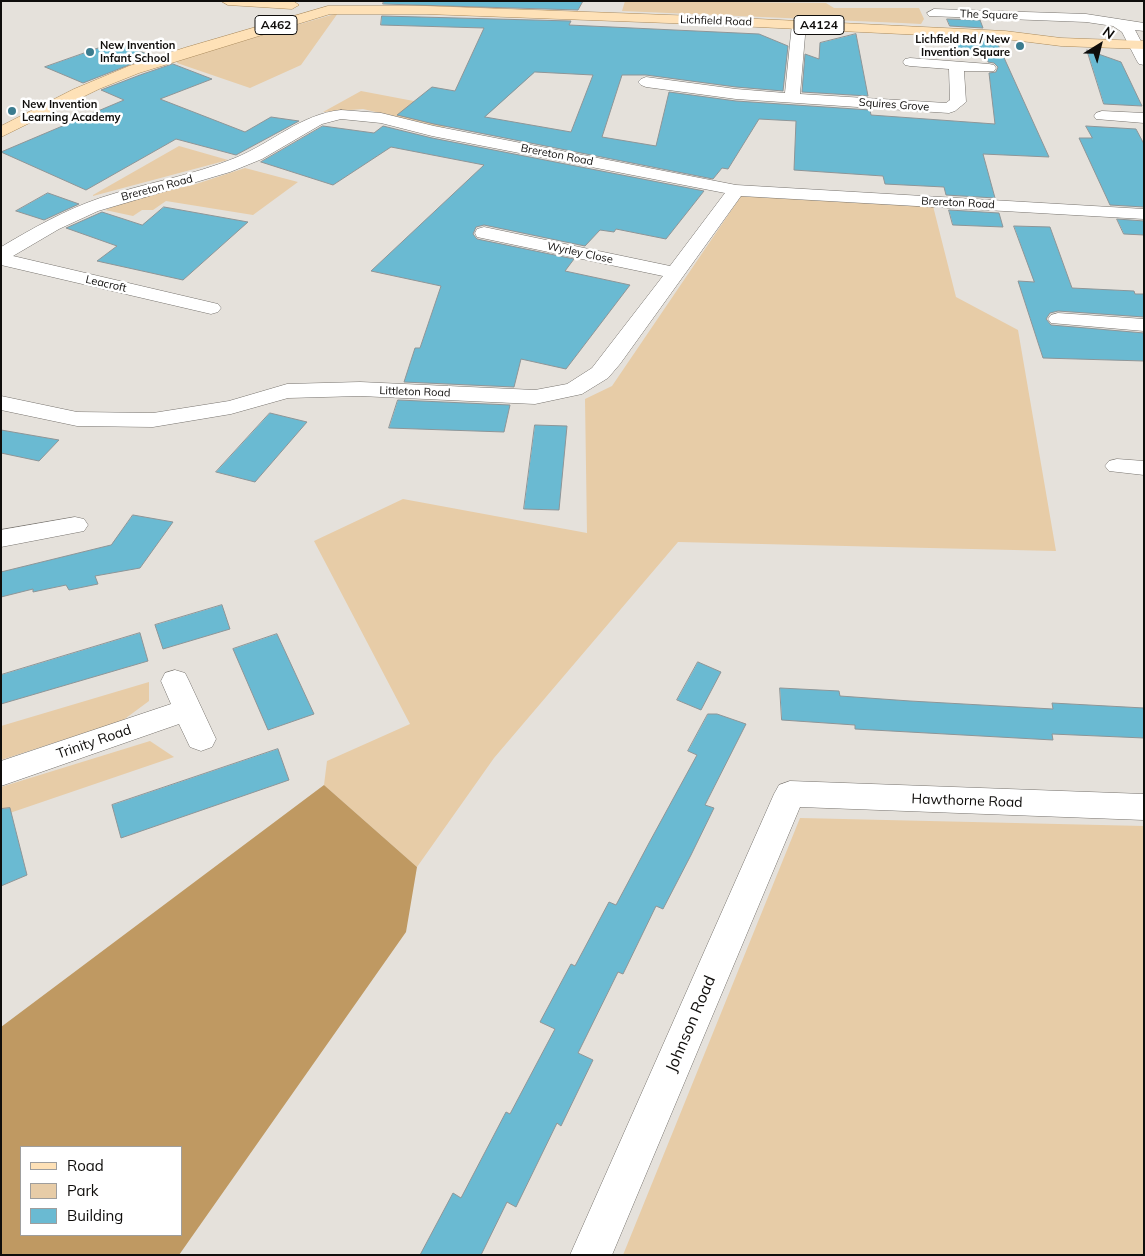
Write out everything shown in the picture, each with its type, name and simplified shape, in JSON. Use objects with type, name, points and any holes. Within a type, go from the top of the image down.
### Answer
[{"type":"main road","points":[[228,1],[292,4],[312,11],[329,10],[344,6],[351,1]]},
{"type":"main road","name":"Lichfield Road","points":[[365,1],[426,10]]},
{"type":"main road","name":"A462","points":[[225,39],[292,4]]},
{"type":"main road","name":"A462","points":[[1,132],[105,81],[225,39],[329,10]]},
{"type":"main road","name":"Lichfield Road","points":[[329,10],[426,10],[799,24],[1005,34],[1060,42],[1138,40]]},
{"type":"street","name":"The Square","points":[[931,7],[1044,17],[1086,18],[1144,28]]},
{"type":"street","points":[[931,7],[942,31]]},
{"type":"street","points":[[1116,22],[1124,26],[1138,40],[1144,61]]},
{"type":"street","points":[[792,98],[799,24]]},
{"type":"street","points":[[910,62],[989,68]]},
{"type":"street","name":"Squires Grove","points":[[641,97],[648,77],[736,94],[949,108],[958,102],[956,66]]},
{"type":"street","name":"Brereton Road","points":[[1,255],[70,215],[107,201],[238,164],[314,121],[325,116],[338,115],[358,115],[388,119],[432,131],[736,190],[1144,214]]},
{"type":"street","points":[[1102,116],[1144,118]]},
{"type":"street","name":"Littleton Road","points":[[1,403],[77,418],[153,420],[231,407],[287,391],[360,389],[535,397],[574,389],[600,373],[736,190]]},
{"type":"street","name":"Wyrley Close","points":[[484,233],[676,273]]},
{"type":"street","name":"Leacroft","points":[[1,259],[211,308]]},
{"type":"street","points":[[1058,319],[1144,324]]},
{"type":"street","points":[[1117,466],[1144,468]]},
{"type":"street","points":[[1,539],[40,520],[75,525]]},
{"type":"street","points":[[175,681],[200,739]]},
{"type":"street","name":"Trinity Road","points":[[1,774],[186,710]]},
{"type":"street","name":"Hawthorne Road","points":[[790,794],[1144,807]]},
{"type":"street","name":"Johnson Road","points":[[591,1255],[790,794]]},
{"type":"green space","points":[[625,1],[826,3],[834,8],[919,8],[924,19],[921,24],[622,11]]},
{"type":"green space","points":[[338,13],[301,65],[250,88],[177,63],[178,60]]},
{"type":"green space","points":[[361,91],[461,110],[444,128],[363,109],[323,112]]},
{"type":"green space","points":[[179,146],[228,160],[93,196],[93,195]]},
{"type":"green space","points":[[245,168],[298,182],[253,215],[166,201],[153,210],[142,210],[133,216],[105,210],[135,198],[193,185]]},
{"type":"green space","points":[[741,196],[933,206],[956,297],[1018,330],[1056,551],[678,542],[494,758],[417,867],[324,785],[327,761],[410,724],[314,541],[403,499],[587,533],[585,399],[612,386]]},
{"type":"green space","points":[[149,682],[149,701],[122,721],[1,760],[1,726]]},
{"type":"green space","points":[[150,741],[174,757],[1,816],[1,787]]},
{"type":"green space","points":[[800,818],[1144,826],[1144,1255],[623,1255]]},
{"type":"shaded area","points":[[324,785],[417,867],[406,932],[179,1255],[1,1255],[1,1027]]},
{"type":"building","points":[[384,1],[583,1],[578,10],[383,4]]},
{"type":"building","points":[[382,16],[571,21],[569,25],[759,34],[788,46],[783,91],[646,75],[622,75],[602,137],[656,146],[669,92],[736,101],[870,110],[871,115],[995,124],[989,73],[996,72],[998,67],[994,63],[988,62],[987,57],[958,55],[953,38],[996,40],[1049,157],[983,154],[995,198],[946,195],[944,187],[885,184],[883,176],[794,170],[796,121],[759,119],[728,169],[722,168],[713,179],[434,124],[397,115],[432,87],[455,91],[484,28],[381,25]],"holes":[[[535,72],[593,75],[571,132],[485,117]]]},
{"type":"building","points":[[947,19],[980,20],[983,28],[950,26]]},
{"type":"building","points":[[856,34],[868,96],[802,92],[805,54],[819,59],[820,43]]},
{"type":"building","points":[[116,42],[152,56],[83,83],[45,67]]},
{"type":"building","points":[[1087,50],[1121,62],[1142,106],[1104,104]]},
{"type":"building","points":[[173,64],[212,79],[160,99],[245,132],[271,117],[299,121],[236,155],[176,139],[86,190],[1,152],[124,100],[101,90]]},
{"type":"building","points":[[323,126],[374,133],[383,126],[432,138],[704,191],[666,239],[616,229],[614,232],[600,230],[585,246],[484,225],[476,227],[473,234],[477,239],[574,259],[565,271],[630,285],[566,369],[521,359],[514,387],[404,382],[415,348],[420,348],[441,286],[371,271],[484,165],[391,147],[333,185],[261,162]]},
{"type":"building","points":[[1086,126],[1136,129],[1144,144],[1144,207],[1110,205],[1079,138],[1092,138]]},
{"type":"building","points":[[48,193],[79,204],[44,220],[16,211]]},
{"type":"building","points":[[164,207],[248,222],[183,280],[97,261],[117,246],[66,228],[102,212],[142,225]]},
{"type":"building","points":[[949,210],[999,213],[1003,227],[953,225]]},
{"type":"building","points":[[1117,219],[1144,221],[1144,235],[1124,234]]},
{"type":"building","points":[[1014,226],[1050,227],[1072,288],[1134,291],[1135,294],[1144,294],[1144,317],[1058,311],[1050,313],[1046,319],[1051,325],[1144,333],[1144,361],[1043,358],[1018,281],[1034,282]]},
{"type":"building","points":[[398,400],[510,405],[504,432],[389,428]]},
{"type":"building","points":[[270,413],[307,422],[255,482],[216,472]]},
{"type":"building","points":[[535,425],[567,426],[559,510],[524,509]]},
{"type":"building","points":[[1,430],[59,440],[39,461],[1,453]]},
{"type":"building","points":[[133,515],[173,522],[140,568],[95,576],[98,584],[69,590],[66,585],[33,592],[33,589],[1,597],[1,572],[111,545]]},
{"type":"building","points":[[222,605],[230,629],[163,649],[155,625]]},
{"type":"building","points":[[140,633],[148,661],[1,704],[1,675]]},
{"type":"building","points":[[277,634],[314,714],[268,730],[233,649]]},
{"type":"building","points":[[698,662],[721,672],[701,710],[677,700]]},
{"type":"building","points":[[780,688],[839,691],[840,696],[1053,709],[1052,703],[1144,708],[1144,738],[1052,734],[1053,740],[855,729],[855,725],[782,720]]},
{"type":"building","points":[[708,714],[717,714],[746,724],[705,805],[714,808],[691,855],[663,909],[656,906],[623,974],[618,972],[578,1053],[593,1060],[561,1126],[557,1123],[516,1207],[507,1202],[481,1255],[420,1255],[453,1193],[461,1198],[506,1112],[510,1114],[555,1029],[540,1022],[571,964],[575,966],[609,902],[616,905],[697,755],[688,751]]},
{"type":"building","points":[[278,749],[289,780],[121,838],[112,805]]},
{"type":"building","points":[[10,808],[27,875],[1,886],[1,809]]},
{"type":"place","name":"Lichfield Rd / New Invention Square","points":[[1020,46]]},
{"type":"place","name":"New Invention Infant School","points":[[90,52]]},
{"type":"place","name":"New Invention Learning Academy","points":[[12,111]]}]
